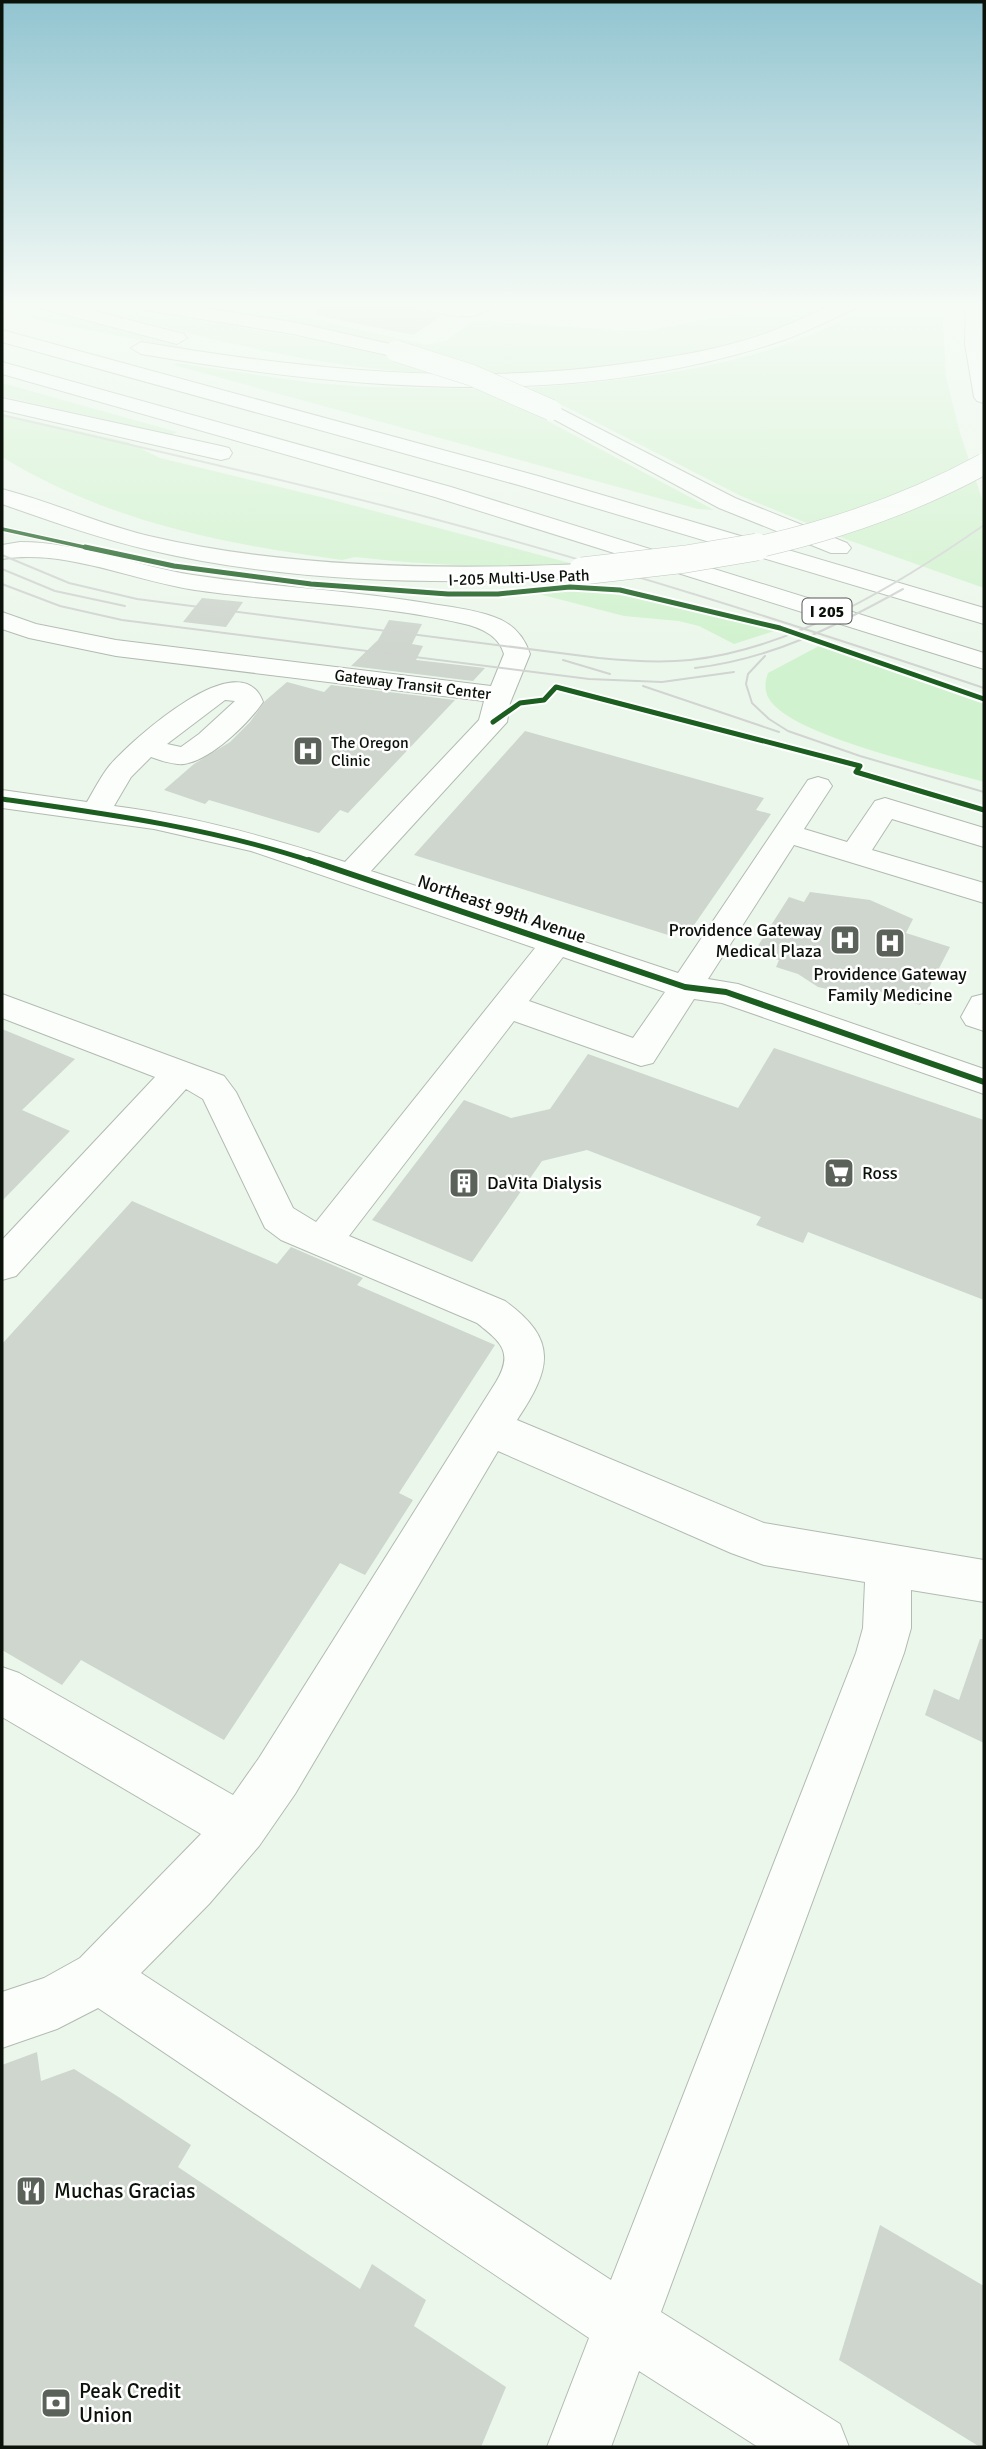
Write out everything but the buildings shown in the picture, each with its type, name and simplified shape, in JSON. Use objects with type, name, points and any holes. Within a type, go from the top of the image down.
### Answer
[{"type":"main road","points":[[65,418],[336,480],[617,559],[712,575]]},
{"type":"main road","name":"I 205","points":[[182,418],[371,471],[984,661]]},
{"type":"main road","name":"I 205","points":[[302,418],[530,481],[984,616]]},
{"type":"main road","points":[[567,418],[727,503],[828,544],[984,599]]},
{"type":"main road","points":[[9,487],[175,540],[281,563],[377,572],[481,575],[582,570],[673,561],[817,533],[884,512],[940,488],[984,464]]},
{"type":"main road","name":"Gateway Transit Center","points":[[2,552],[26,547],[38,548],[163,577],[400,605],[477,621],[501,630],[516,649],[513,669],[497,700],[116,648],[29,630],[2,620]]},
{"type":"main road","points":[[96,811],[120,772],[147,746],[208,697],[220,692],[240,691],[247,696],[248,702],[187,755],[171,754],[147,746]]},
{"type":"main road","points":[[351,874],[486,732],[493,722],[497,700]]},
{"type":"main road","points":[[508,1006],[641,1054],[685,986],[733,892],[788,834],[818,786]]},
{"type":"main road","name":"Northeast 99th Avenue","points":[[2,799],[154,820],[260,844],[685,986],[726,992],[984,1082]]},
{"type":"main road","points":[[853,854],[885,807],[984,838]]},
{"type":"main road","points":[[788,834],[984,893]]},
{"type":"main road","points":[[323,1241],[556,944]]},
{"type":"main road","points":[[2,1005],[211,1085],[218,1092],[279,1218],[295,1230],[491,1312],[512,1325],[521,1335],[526,1349],[525,1368],[277,1776],[241,1828],[190,1885],[99,1978],[57,2001],[2,2020]]},
{"type":"main road","points":[[984,1006],[978,1017],[984,1019]]},
{"type":"main road","points":[[2,1265],[180,1074]]},
{"type":"main road","points":[[489,1427],[731,1533],[764,1544],[984,1581]]},
{"type":"main road","points":[[579,2447],[880,1653],[887,1628],[888,1564]]},
{"type":"main road","points":[[2,1689],[241,1828]]},
{"type":"main road","points":[[99,1978],[624,2325],[817,2447]]},
{"type":"green space","points":[[2,418],[21,418],[128,442],[160,458],[329,499],[570,563],[567,566],[514,567],[355,557],[342,560],[253,546],[166,526],[124,513],[83,498],[2,457]]},
{"type":"green space","points":[[99,418],[128,418],[177,432],[171,435]]},
{"type":"green space","points":[[368,418],[543,418],[714,510],[698,509]]},
{"type":"green space","points":[[588,418],[956,418],[984,505],[984,588],[848,540],[741,496]]},
{"type":"green space","points":[[568,590],[639,597],[777,630],[734,644],[699,626],[679,621],[624,616],[539,594]]},
{"type":"green space","points":[[819,646],[984,704],[984,782],[844,741],[792,719],[776,707],[766,692],[768,673]]},
{"type":"tram line","points":[[16,418],[423,516],[564,555],[803,629]]},
{"type":"tram line","points":[[803,629],[882,590],[984,525]]},
{"type":"tram line","points":[[2,555],[69,583],[137,599],[599,658],[633,661],[690,660],[729,653],[803,629]]},
{"type":"tram line","points":[[2,569],[55,591],[125,606]]},
{"type":"tram line","points":[[2,584],[60,606],[122,620],[589,679],[662,682],[734,672]]},
{"type":"tram line","points":[[817,633],[903,589]]},
{"type":"tram line","points":[[803,629],[817,633]]},
{"type":"tram line","points":[[695,668],[751,657],[817,633]]},
{"type":"tram line","points":[[817,633],[984,688]]},
{"type":"tram line","points":[[765,656],[748,674],[746,684],[752,703],[769,719],[788,731],[860,756],[984,792]]},
{"type":"tram line","points":[[563,660],[610,674]]},
{"type":"tram line","points":[[643,686],[779,732]]},
{"type":"cycle path","name":"I-205 Multi-Use Path","points":[[2,529],[174,566],[311,584],[448,594],[498,594],[570,587],[620,590],[780,628],[984,699]]},
{"type":"cycle path","points":[[493,722],[520,703],[544,700],[556,687],[860,766],[856,772],[984,810]]},
{"type":"cycle path","points":[[2,799],[154,820],[260,844],[685,987],[726,992],[984,1082]]},
{"type":"place","name":"The Oregon Clinic","points":[[308,751]]},
{"type":"place","name":"Providence Gateway Medical Plaza","points":[[845,940]]},
{"type":"place","name":"Providence Gateway Family Medicine","points":[[890,943]]},
{"type":"place","name":"Ross","points":[[839,1173]]},
{"type":"place","name":"DaVita Dialysis","points":[[464,1183]]},
{"type":"place","name":"Muchas Gracias","points":[[31,2191]]},
{"type":"place","name":"Peak Credit Union","points":[[56,2403]]}]
